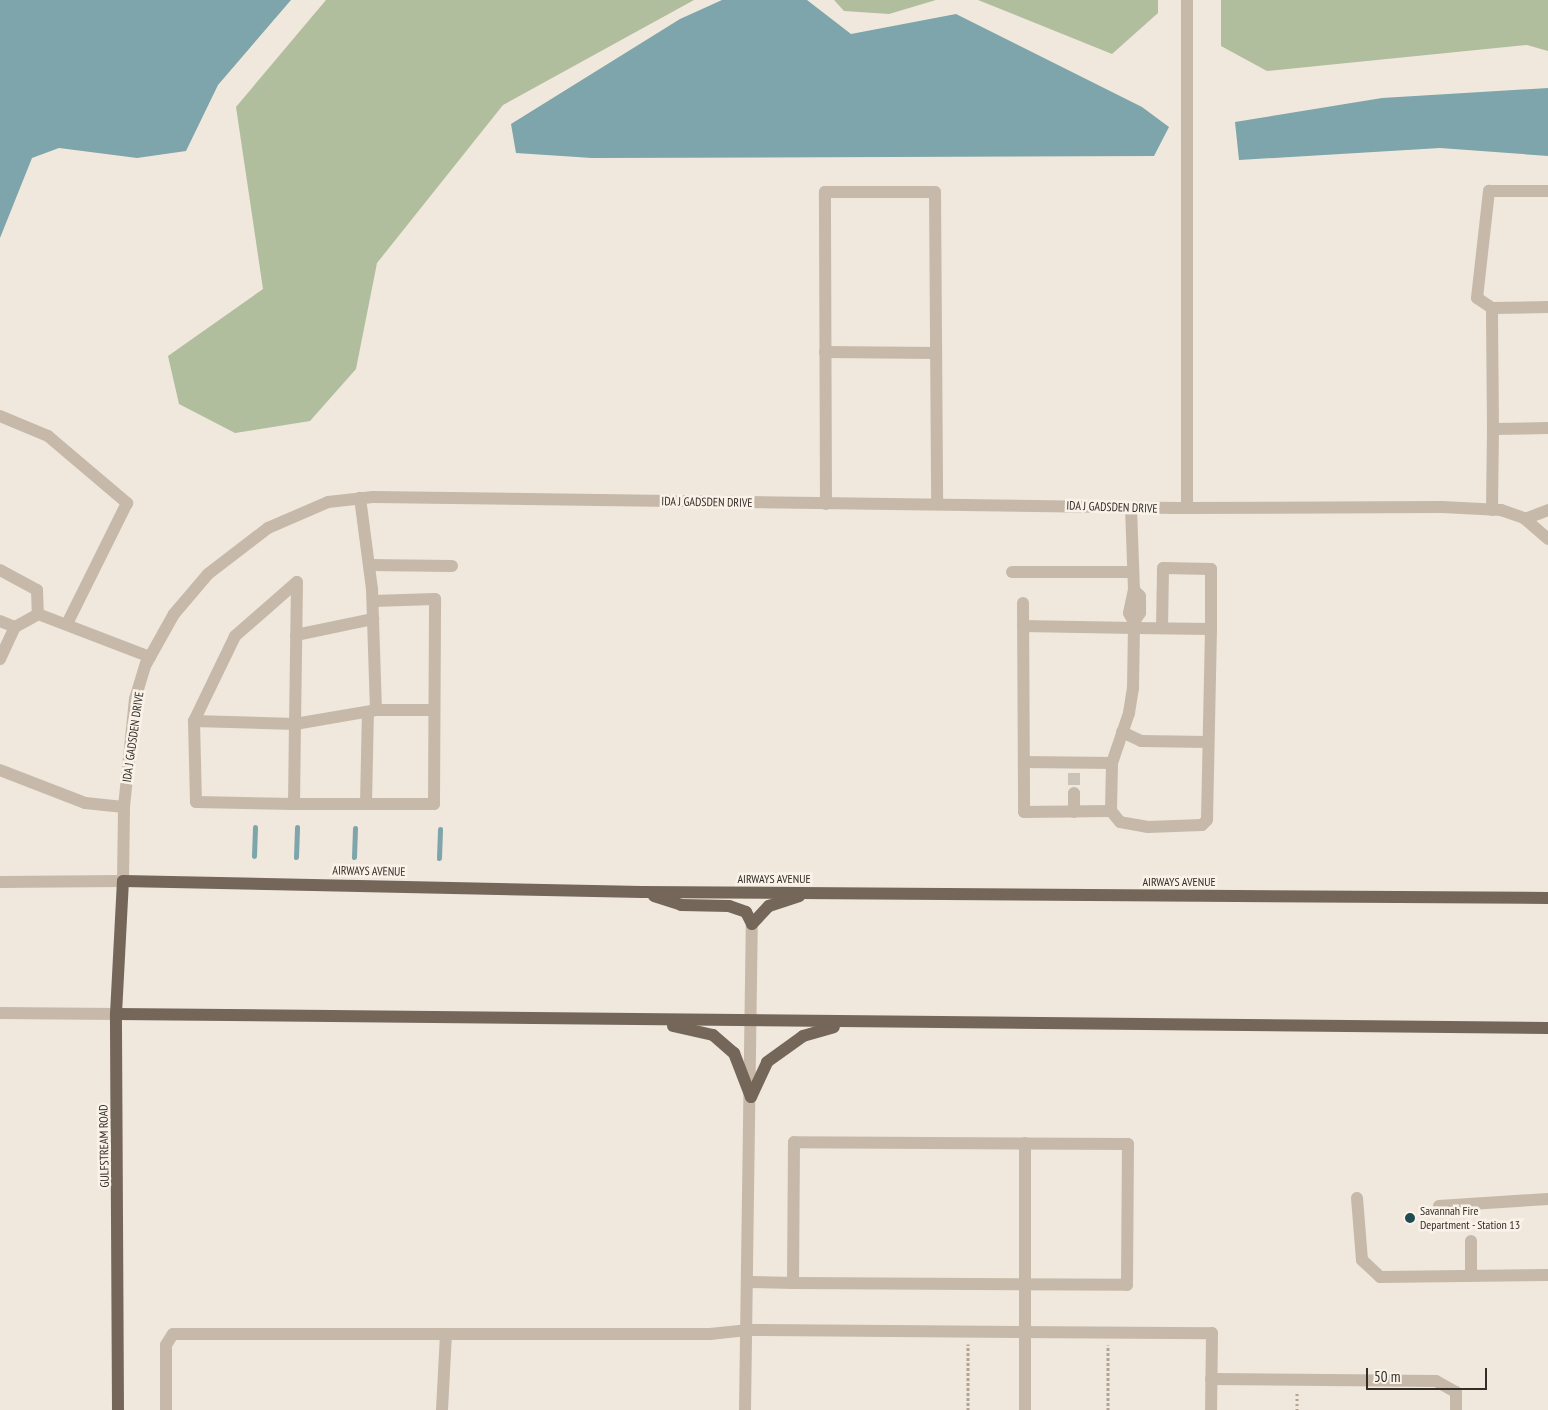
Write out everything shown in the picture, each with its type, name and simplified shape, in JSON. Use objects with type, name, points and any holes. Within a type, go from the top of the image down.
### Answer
[{"type":"main road","name":"AIRWAYS AVENUE","points":[[123,882],[642,892],[1548,898]]},
{"type":"main road","name":"GULFSTREAM ROAD","points":[[118,1410],[116,1014],[123,882]]},
{"type":"main road","points":[[642,892],[681,904],[729,906],[746,912],[752,924],[769,906],[810,892]]},
{"type":"main road","points":[[116,1014],[654,1022],[750,1020],[846,1024],[1548,1028]]},
{"type":"main road","points":[[654,1022],[713,1035],[734,1053],[751,1097]]},
{"type":"main road","points":[[751,1097],[767,1062],[803,1036],[846,1024]]},
{"type":"street","points":[[1187,0],[1187,508]]},
{"type":"street","points":[[1548,191],[1489,191],[1477,298],[1492,308],[1548,307]]},
{"type":"street","points":[[826,504],[825,192],[935,192],[937,502]]},
{"type":"street","points":[[1492,308],[1492,510]]},
{"type":"street","points":[[825,352],[936,352]]},
{"type":"street","points":[[0,416],[48,436],[127,503],[67,624]]},
{"type":"street","points":[[1493,429],[1548,428]]},
{"type":"street","points":[[360,498],[369,566],[373,619],[372,711],[366,804]]},
{"type":"street","name":"IDA J GADSDEN DRIVE","points":[[123,882],[124,807],[135,699],[150,657],[174,614],[208,574],[268,528],[328,502],[360,498],[826,504],[937,502],[1187,508],[1492,510],[1525,519],[1548,537]]},
{"type":"street","points":[[1131,507],[1134,590],[1140,596],[1140,613],[1134,625],[1133,689],[1112,763],[1111,811],[1120,822],[1148,827],[1202,825],[1207,820],[1210,569],[1163,568],[1162,628]]},
{"type":"street","points":[[1525,519],[1548,510]]},
{"type":"street","points":[[369,566],[452,566]]},
{"type":"street","points":[[0,570],[37,590],[38,614]]},
{"type":"street","points":[[1012,572],[1134,572]]},
{"type":"street","points":[[294,804],[297,582],[252,617],[235,636],[194,721],[196,802],[294,804],[434,804],[435,599],[372,601]]},
{"type":"street","points":[[1023,603],[1024,812],[1111,811]]},
{"type":"street","points":[[0,659],[15,627],[38,614],[150,657]]},
{"type":"street","points":[[296,634],[373,619]]},
{"type":"street","points":[[0,621],[15,627]]},
{"type":"street","points":[[1023,626],[1134,625],[1162,628],[1210,629]]},
{"type":"street","points":[[194,721],[295,724],[372,711],[434,710]]},
{"type":"street","points":[[1122,732],[1141,741],[1208,742]]},
{"type":"street","points":[[1024,762],[1073,768],[1112,763]]},
{"type":"street","points":[[0,770],[85,803],[124,807]]},
{"type":"street","points":[[1074,793],[1074,812]]},
{"type":"street","name":"AIRWAYS AVENUE","points":[[0,882],[123,882]]},
{"type":"street","points":[[746,1410],[752,924]]},
{"type":"street","points":[[0,1012],[116,1014]]},
{"type":"street","points":[[747,1282],[792,1283],[1127,1285],[1128,1144],[794,1142],[792,1283]]},
{"type":"street","points":[[1024,1410],[1026,1143]]},
{"type":"street","points":[[1357,1198],[1358,1245],[1368,1270],[1392,1279],[1472,1274],[1548,1275]]},
{"type":"street","points":[[1439,1206],[1548,1199]]},
{"type":"street","points":[[1472,1242],[1472,1274]]},
{"type":"street","points":[[166,1410],[166,1345],[173,1334],[710,1334],[746,1330],[1212,1333],[1211,1410]]},
{"type":"street","points":[[442,1410],[446,1334]]},
{"type":"street","points":[[1211,1379],[1436,1381],[1456,1392],[1456,1410]]},
{"type":"path","points":[[968,1331],[968,1410]]},
{"type":"path","points":[[1108,1332],[1108,1410]]},
{"type":"green space","points":[[326,0],[694,0],[503,105],[377,263],[356,369],[310,421],[235,433],[179,404],[168,356],[263,289],[236,107]]},
{"type":"green space","points":[[834,0],[936,0],[889,14],[844,11]]},
{"type":"green space","points":[[978,0],[1158,0],[1158,13],[1112,54]]},
{"type":"green space","points":[[1221,0],[1548,0],[1548,51],[1527,45],[1267,71],[1221,46]]},
{"type":"water","points":[[0,0],[291,0],[218,85],[186,151],[137,158],[59,148],[32,158],[0,238]]},
{"type":"water","points":[[722,0],[807,0],[851,34],[956,14],[1142,107],[1169,127],[1154,156],[592,158],[516,153],[511,124],[680,19]]},
{"type":"water","points":[[1548,88],[1548,156],[1440,148],[1239,160],[1235,122],[1382,98]]},
{"type":"waterway","points":[[254,856],[255,827]]},
{"type":"waterway","points":[[296,857],[297,827]]},
{"type":"waterway","points":[[354,857],[355,828]]},
{"type":"waterway","points":[[439,858],[440,829]]},
{"type":"tunnel","points":[[1074,773],[1074,793]]},
{"type":"place","name":"Savannah Fire Department - Station 13","points":[[1410,1218]]}]
